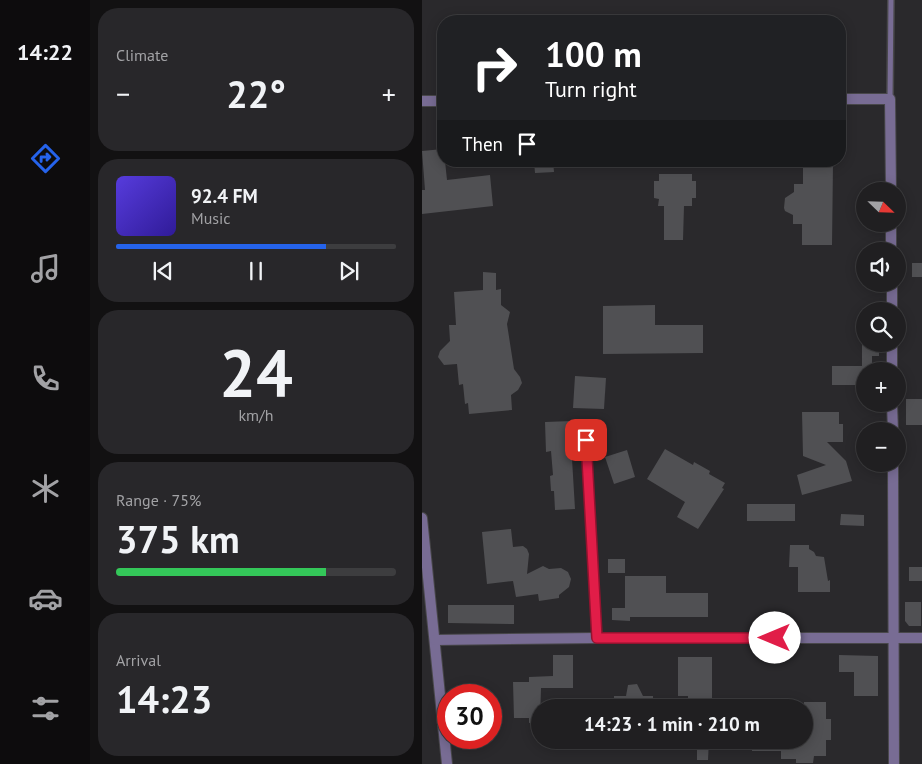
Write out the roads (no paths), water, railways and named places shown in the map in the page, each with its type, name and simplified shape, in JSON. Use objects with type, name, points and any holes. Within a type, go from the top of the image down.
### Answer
[{"type":"street","points":[[846,99],[890,99],[891,182]]},
{"type":"street","points":[[422,101],[437,100]]},
{"type":"street","points":[[893,472],[894,764]]},
{"type":"street","points":[[422,518],[436,640],[447,764]]},
{"type":"street","points":[[436,640],[922,638]]},
{"type":"lane","points":[[890,99],[891,0]]},
{"type":"lane","points":[[586,440],[597,638]]}]
